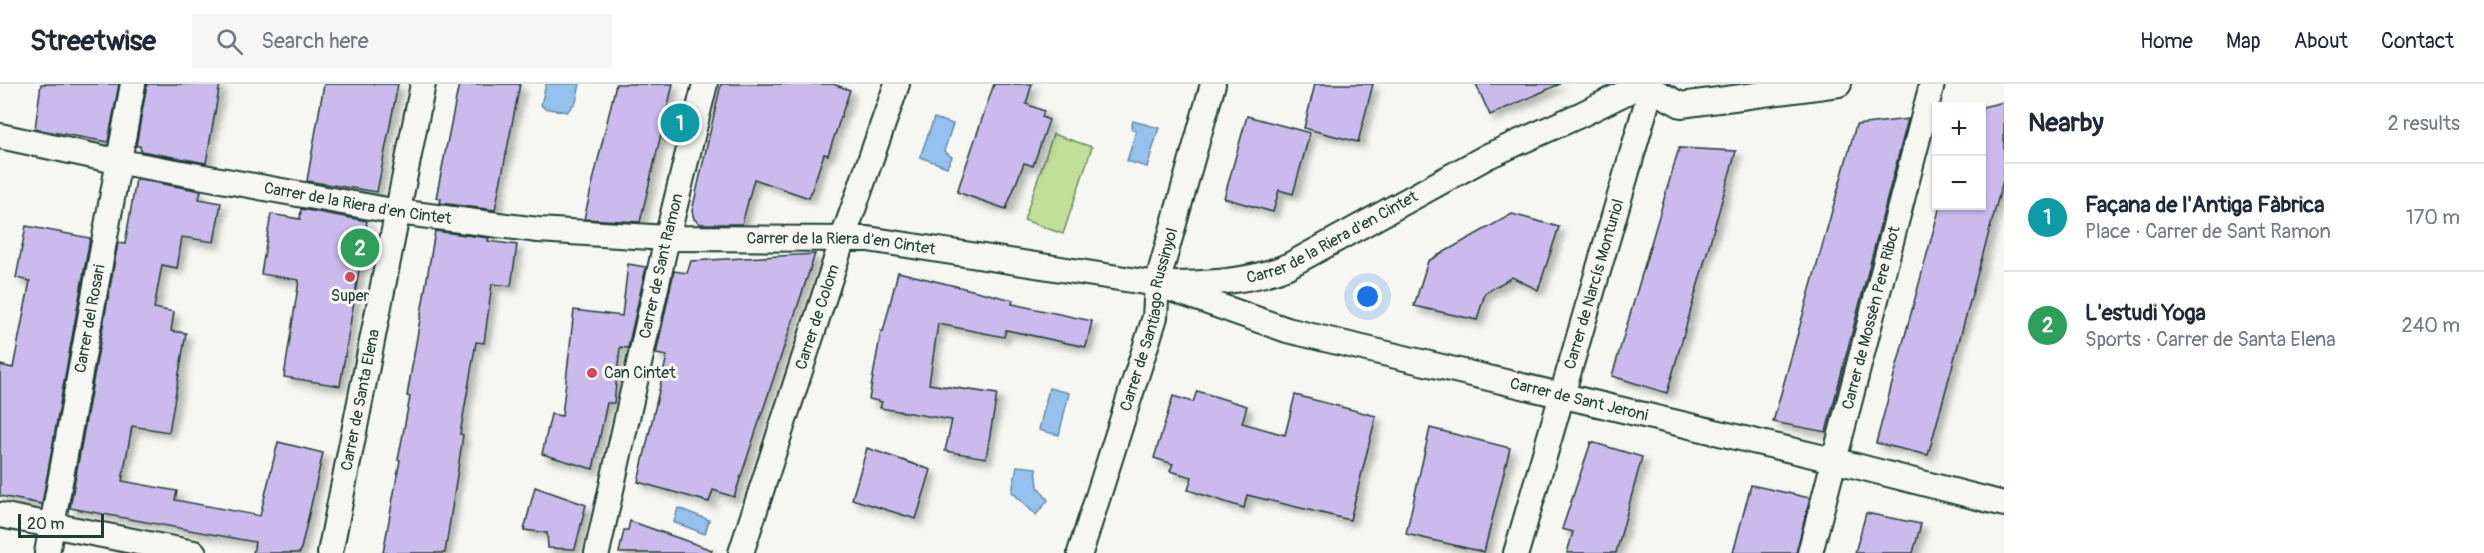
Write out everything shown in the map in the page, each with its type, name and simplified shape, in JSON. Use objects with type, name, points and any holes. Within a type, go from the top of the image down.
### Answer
[{"type":"street","name":"Carrer del Rosari","points":[[47,553],[133,84]]},
{"type":"street","name":"Carrer de Santa Elena","points":[[330,553],[423,84]]},
{"type":"street","name":"Carrer de Sant Ramon","points":[[597,553],[667,238],[705,84]]},
{"type":"street","name":"Carrer de Colom","points":[[741,553],[843,238],[897,84]]},
{"type":"street","name":"Carrer de Santiago Russinyol","points":[[1080,553],[1155,317],[1157,284],[1213,84]]},
{"type":"street","points":[[1648,86],[1681,105],[1839,84]]},
{"type":"street","name":"Carrer de Mossèn Pere Ribot","points":[[1810,553],[1932,84]]},
{"type":"street","name":"Carrer de la Riera d'en Cintet","points":[[0,136],[120,162],[399,212],[538,230],[667,238],[868,239],[1157,284],[1201,284],[1271,273],[1488,156],[1648,86]]},
{"type":"street","name":"Carrer de Narcís Monturiol","points":[[1516,553],[1648,86]]},
{"type":"street","name":"Carrer de Sant Jeroni","points":[[1157,284],[1287,330],[1833,460],[2004,504]]},
{"type":"street","points":[[0,515],[194,553]]},
{"type":"green space","points":[[1053,134],[1092,147],[1063,234],[1024,220]]},
{"type":"water","points":[[546,84],[580,84],[576,102],[567,112],[544,108],[541,105]]},
{"type":"water","points":[[934,118],[953,124],[944,151],[952,157],[947,167],[920,157]]},
{"type":"water","points":[[1133,121],[1159,128],[1147,167],[1127,161],[1136,132],[1131,128]]},
{"type":"water","points":[[1049,388],[1069,393],[1059,435],[1039,430]]},
{"type":"water","points":[[1017,466],[1036,468],[1038,487],[1048,500],[1036,515],[1012,492]]},
{"type":"water","points":[[678,508],[709,520],[705,534],[674,522]]},
{"type":"building","points":[[41,84],[119,84],[108,142],[35,129]]},
{"type":"building","points":[[147,84],[220,84],[206,163],[141,151],[140,146],[136,146]]},
{"type":"building","points":[[324,84],[398,84],[377,192],[307,181]]},
{"type":"building","points":[[459,84],[520,84],[495,210],[440,203],[441,199],[436,198]]},
{"type":"building","points":[[616,84],[673,84],[640,222],[584,219]]},
{"type":"building","points":[[721,84],[833,84],[850,90],[828,155],[824,154],[809,198],[754,179],[742,224],[701,224],[694,219],[692,211]]},
{"type":"building","points":[[994,84],[1032,84],[1026,104],[1044,111],[1042,117],[1049,120],[1033,166],[1024,163],[1006,209],[957,192]]},
{"type":"building","points":[[1315,84],[1373,84],[1358,142],[1304,128]]},
{"type":"building","points":[[1476,84],[1560,84],[1490,115]]},
{"type":"building","points":[[2004,102],[2004,177],[1928,455],[1876,443],[1939,210],[1986,210],[1986,106]]},
{"type":"building","points":[[1247,116],[1310,133],[1293,194],[1279,190],[1273,212],[1224,198]]},
{"type":"building","points":[[1908,119],[1826,432],[1773,422],[1856,125]]},
{"type":"building","points":[[1679,148],[1736,151],[1667,393],[1612,376]]},
{"type":"building","points":[[136,179],[201,191],[199,199],[221,203],[214,242],[182,237],[177,268],[162,265],[154,308],[174,312],[171,331],[186,333],[169,432],[132,426],[122,481],[177,491],[175,500],[260,516],[278,442],[323,453],[300,553],[253,553],[255,542],[70,508],[118,243],[125,244]]},
{"type":"building","points":[[301,209],[367,221],[340,386],[284,377],[299,280],[261,274],[271,214],[300,219]]},
{"type":"building","points":[[1512,214],[1559,227],[1538,290],[1512,277],[1485,293],[1477,320],[1414,306],[1428,261]]},
{"type":"building","points":[[26,226],[90,238],[42,504],[0,496],[0,365],[13,368],[30,281],[16,278]]},
{"type":"building","points":[[435,231],[489,238],[488,241],[517,245],[511,286],[492,284],[484,343],[476,342],[460,434],[463,435],[445,553],[383,553],[400,460],[398,460],[410,397],[407,396]]},
{"type":"building","points":[[815,254],[734,497],[713,490],[709,502],[638,482],[667,356],[656,354],[674,271],[687,273],[691,261]]},
{"type":"building","points":[[628,264],[646,267],[628,348],[620,347],[614,403],[607,403],[593,469],[542,454],[551,414],[562,416],[574,310],[622,316]]},
{"type":"building","points":[[898,272],[1013,300],[1012,304],[1092,321],[1086,347],[1006,330],[1004,337],[938,324],[929,384],[997,394],[986,458],[945,451],[952,420],[880,408],[882,402],[869,399],[881,331],[883,332]]},
{"type":"building","points":[[1197,391],[1247,406],[1242,423],[1285,435],[1295,395],[1376,416],[1350,520],[1247,495],[1244,508],[1188,490],[1192,477],[1170,471],[1173,464],[1154,458],[1173,396],[1193,402]]},
{"type":"building","points":[[1430,428],[1510,448],[1484,552],[1406,534]]},
{"type":"building","points":[[1591,442],[1642,457],[1616,553],[1567,553],[1573,532],[1562,529]]},
{"type":"building","points":[[867,448],[931,470],[916,519],[852,499]]},
{"type":"building","points":[[1751,485],[1810,498],[1796,553],[1733,553]]},
{"type":"building","points":[[535,487],[586,505],[575,549],[548,548],[547,533],[524,530]]},
{"type":"building","points":[[1866,513],[1921,524],[1913,553],[1855,553]]},
{"type":"building","points":[[630,521],[712,550],[711,553],[619,553],[624,530],[628,530]]},
{"type":"place","name":"Façana de l'Antiga Fàbrica","points":[[680,123]]},
{"type":"place","name":"L'estudi Yoga","points":[[360,248]]},
{"type":"place","name":"Super","points":[[350,277]]},
{"type":"place","name":"Can Cintet","points":[[592,373]]}]
